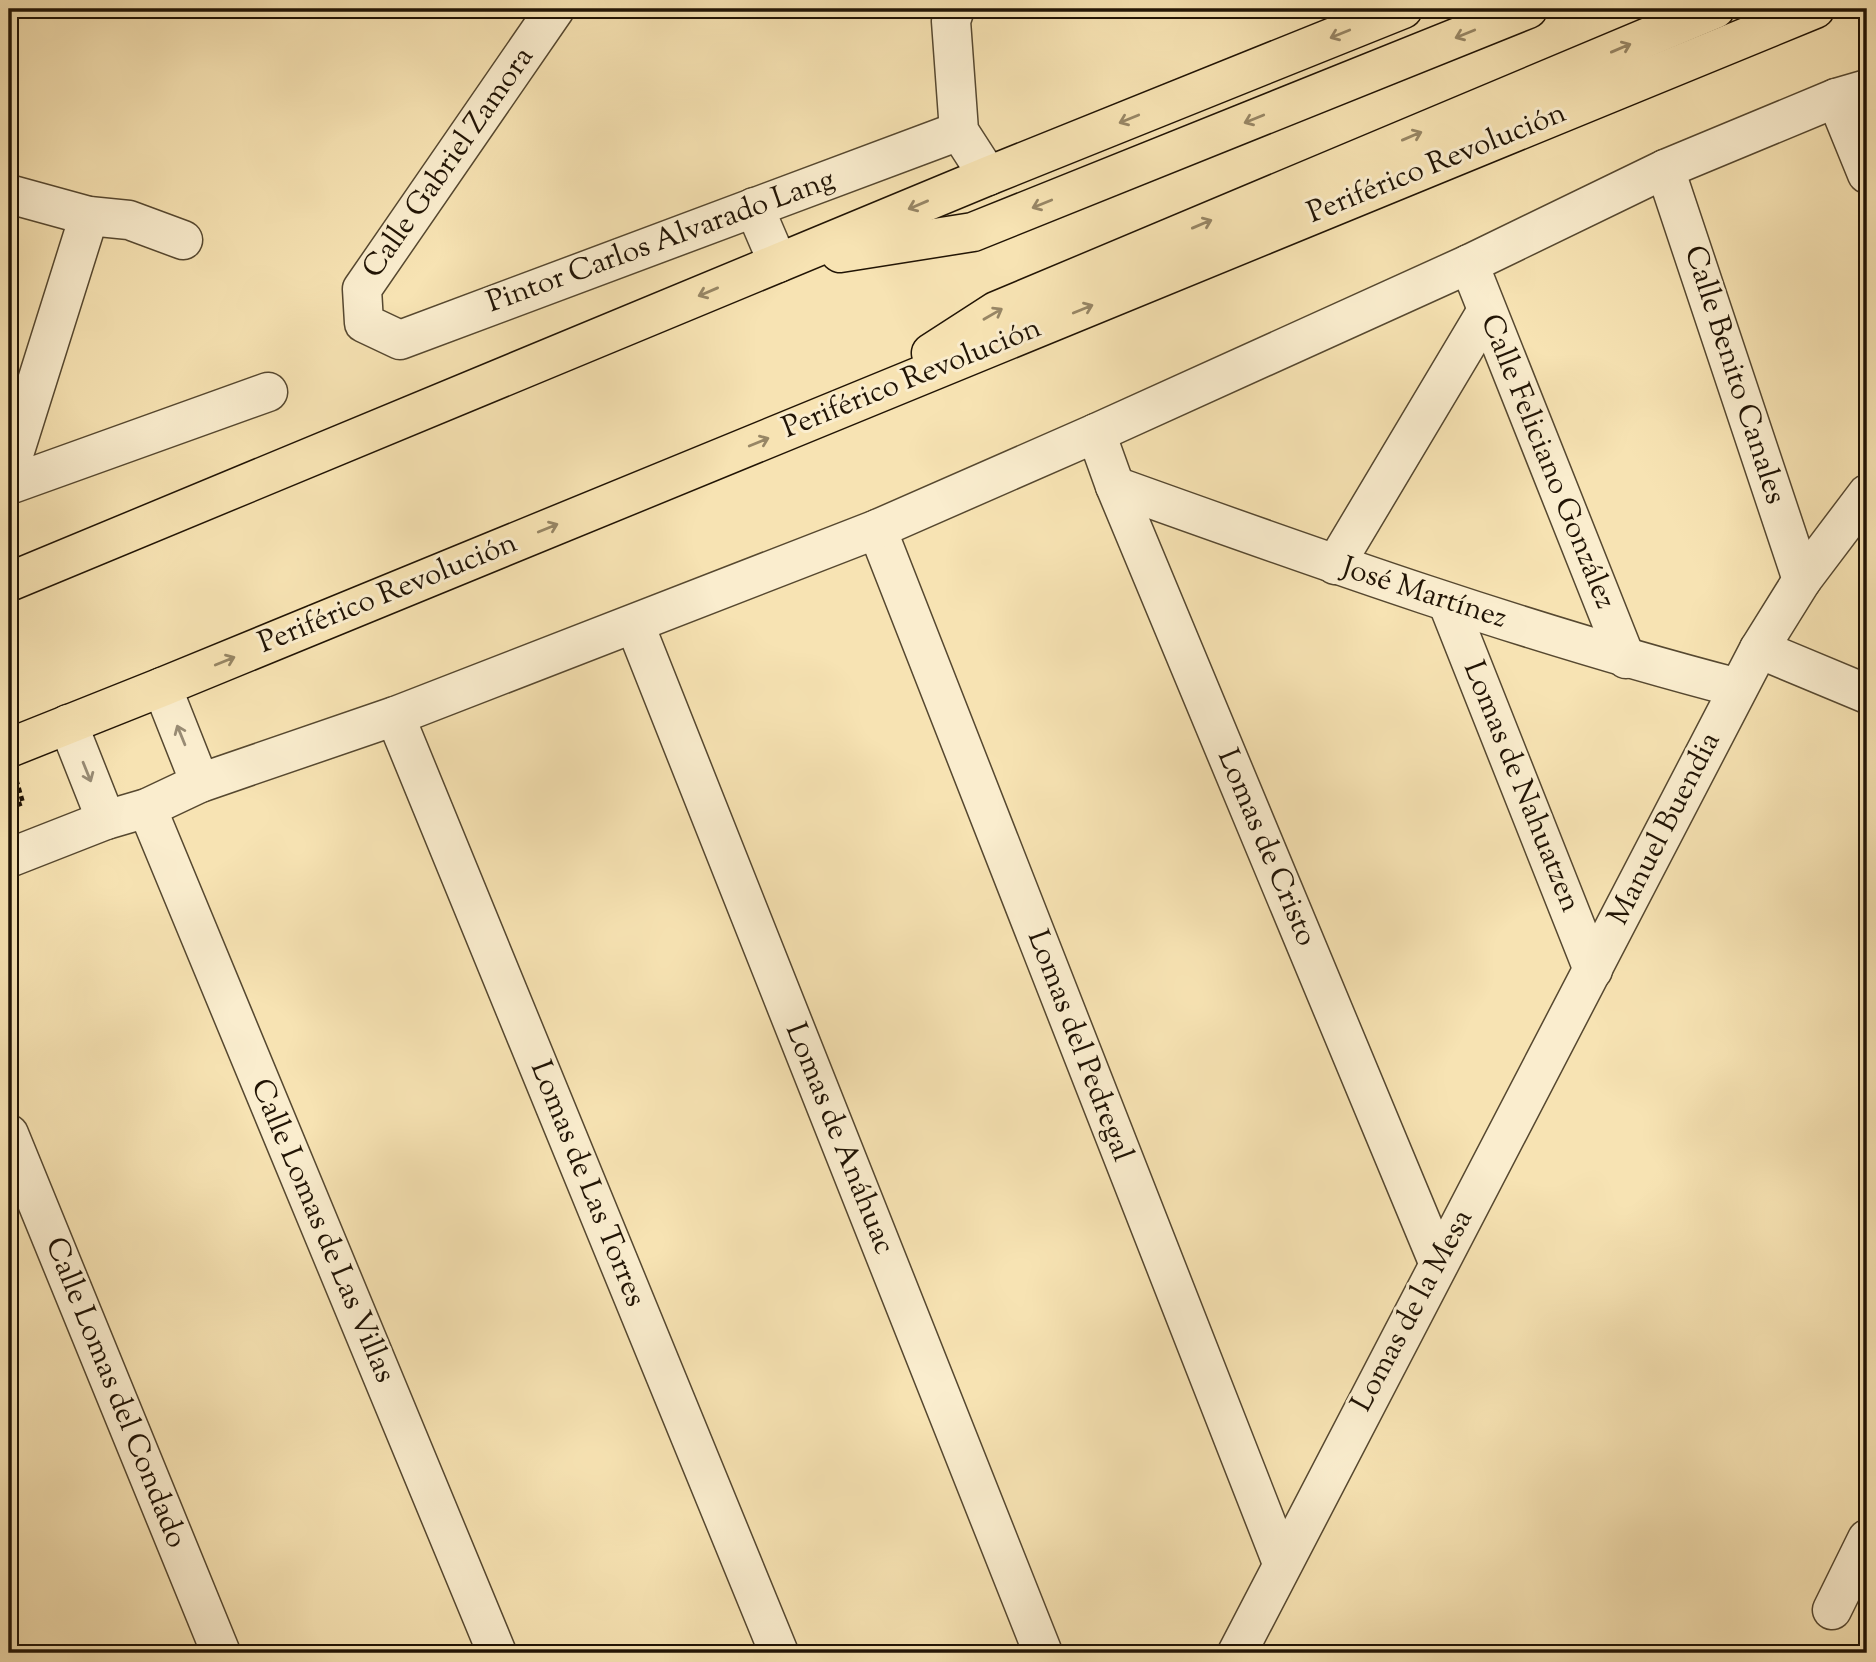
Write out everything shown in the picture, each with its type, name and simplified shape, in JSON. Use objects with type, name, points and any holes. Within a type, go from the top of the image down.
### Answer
[{"type":"highway","points":[[9,582],[988,176],[1403,9]]},
{"type":"highway","points":[[778,263],[973,232],[1528,9]]},
{"type":"highway","points":[[853,404],[996,311],[1715,9]]},
{"type":"highway","name":"Periférico Revolución","points":[[9,748],[1815,9]]},
{"type":"highway","points":[[9,563],[113,538]]},
{"type":"street","name":"Calle Gabriel Zamora","points":[[364,323],[362,289],[555,9]]},
{"type":"street","points":[[955,9],[951,21],[959,131],[988,176]]},
{"type":"street","points":[[9,858],[106,820],[147,808],[200,783],[395,716],[877,529],[1469,264],[1665,169],[1852,94],[1867,174]]},
{"type":"street","name":"Pintor Carlos Alvarado Lang","points":[[364,323],[400,340],[959,131]]},
{"type":"street","name":"Calle Benito Canales","points":[[1665,169],[1802,580]]},
{"type":"street","points":[[9,194],[89,216],[129,220],[183,240]]},
{"type":"street","points":[[754,208],[778,263]]},
{"type":"street","points":[[9,470],[89,216]]},
{"type":"street","name":"Calle Feliciano González","points":[[1469,264],[1626,659]]},
{"type":"street","points":[[1335,565],[1486,312]]},
{"type":"street","points":[[9,485],[268,393]]},
{"type":"street","name":"Lomas de Cristo","points":[[1096,433],[1115,486],[1438,1262]]},
{"type":"street","name":"José Martínez","points":[[1115,486],[1448,604],[1626,659],[1738,688]]},
{"type":"street","name":"Manuel Buendia","points":[[1593,970],[1759,649],[1802,580],[1867,494]]},
{"type":"street","name":"Lomas del Pedregal","points":[[877,529],[1282,1563]]},
{"type":"street","name":"Lomas de Nahuatzen","points":[[1448,604],[1593,970]]},
{"type":"street","name":"Lomas de Anáhuac","points":[[635,625],[1043,1653]]},
{"type":"street","points":[[1759,649],[1867,694]]},
{"type":"street","points":[[162,687],[200,783]]},
{"type":"street","name":"Lomas de Las Torres","points":[[395,716],[779,1653]]},
{"type":"street","points":[[68,724],[106,820]]},
{"type":"street","name":"Calle Lomas de Las Villas","points":[[147,808],[497,1653]]},
{"type":"street","name":"Lomas de la Mesa","points":[[1237,1653],[1438,1262],[1593,970]]},
{"type":"street","name":"Calle Lomas del Condado","points":[[9,1134],[221,1653]]},
{"type":"street","points":[[1832,1610],[1867,1539]]}]
